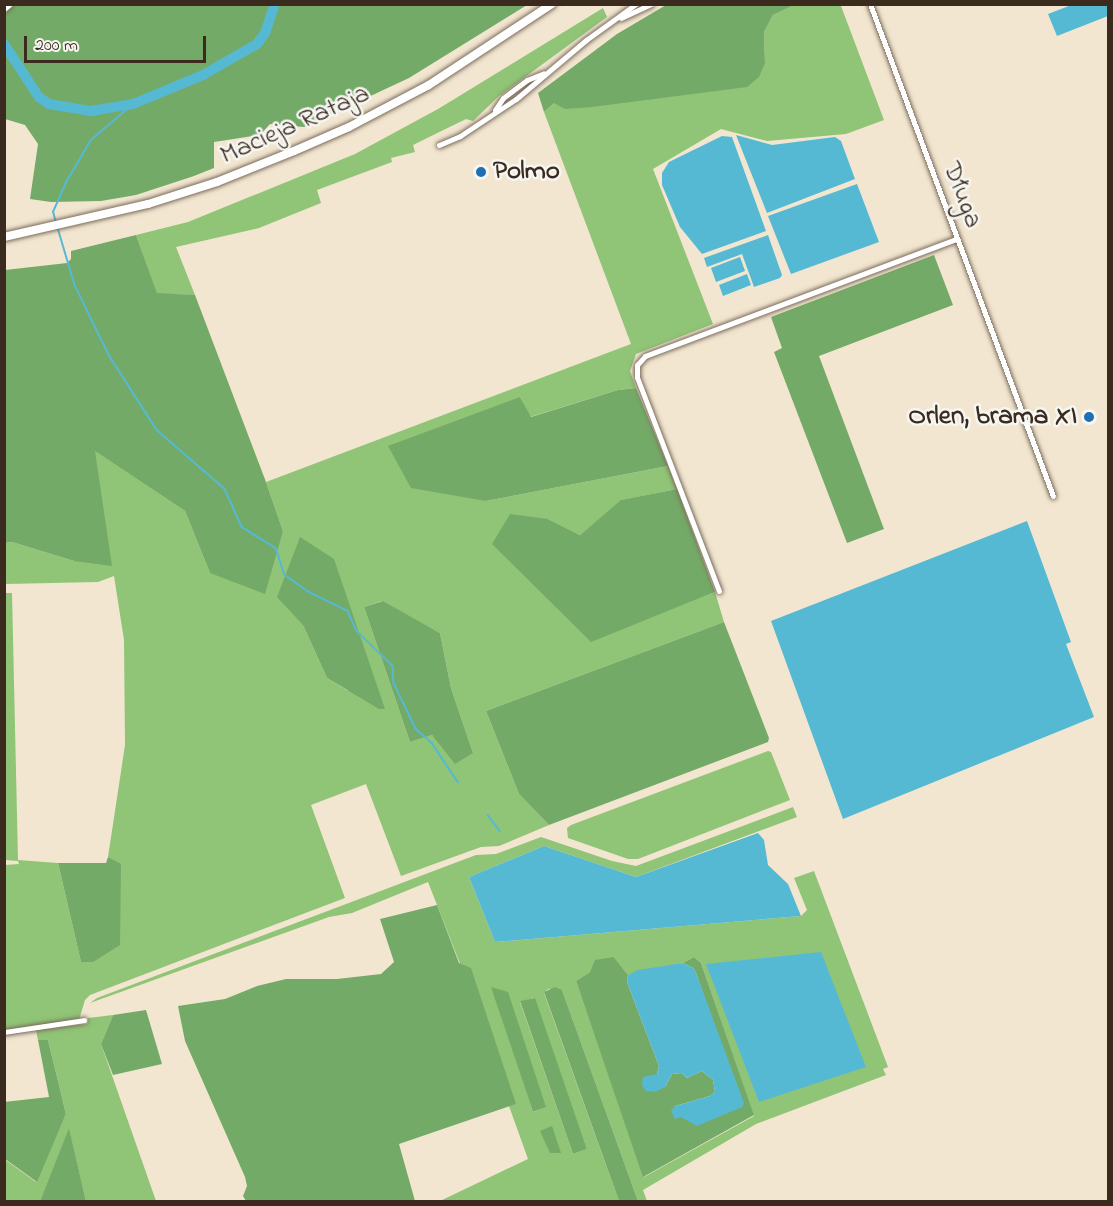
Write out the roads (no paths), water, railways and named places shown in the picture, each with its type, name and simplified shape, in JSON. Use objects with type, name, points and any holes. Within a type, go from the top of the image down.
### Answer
[{"type":"main road","points":[[4,8],[9,4]]},
{"type":"main road","name":"Macieja Rataja","points":[[4,238],[110,214],[217,182],[349,127],[429,85],[552,4]]},
{"type":"street","points":[[439,145],[460,136],[494,112],[511,92],[527,80],[546,72],[636,4]]},
{"type":"street","points":[[620,18],[651,4]]},
{"type":"street","name":"Długa","points":[[870,4],[1053,496]]},
{"type":"street","points":[[719,591],[637,377],[637,365],[645,356],[957,239]]},
{"type":"street","points":[[4,1032],[84,1020]]},
{"type":"water","points":[[1074,4],[1108,5],[1108,16],[1057,36],[1048,14]]},
{"type":"water","points":[[736,135],[772,145],[835,137],[841,141],[855,179],[767,213]]},
{"type":"water","points":[[722,136],[732,137],[766,231],[702,254],[680,227],[662,185],[662,173],[669,162]]},
{"type":"water","points":[[857,184],[879,242],[791,274],[768,216]]},
{"type":"water","points":[[768,235],[782,275],[780,278],[754,287],[742,254],[707,267],[704,258]]},
{"type":"water","points":[[740,257],[745,271],[716,282],[711,268]]},
{"type":"water","points":[[747,274],[751,285],[723,296],[719,285]]},
{"type":"water","points":[[1027,521],[1071,642],[1066,644],[1094,717],[843,819],[771,621]]},
{"type":"water","points":[[758,833],[764,840],[768,865],[788,884],[801,916],[495,942],[469,877],[544,846],[636,877]]},
{"type":"water","points":[[821,952],[866,1067],[759,1102],[706,964]]},
{"type":"water","points":[[683,963],[693,968],[696,973],[744,1103],[742,1107],[697,1126],[681,1117],[675,1119],[671,1111],[675,1106],[710,1096],[715,1092],[713,1080],[702,1071],[687,1078],[682,1073],[672,1074],[665,1087],[655,1092],[646,1091],[642,1085],[643,1077],[657,1074],[659,1066],[627,982],[628,975],[638,970]]},
{"type":"waterway","points":[[4,44],[39,97],[49,104],[91,111],[133,104],[203,75],[257,44],[265,33],[275,4]]},
{"type":"waterway","points":[[56,223],[53,212],[68,179],[91,140],[133,104]]},
{"type":"waterway","points":[[58,228],[75,285],[109,355],[157,430],[225,489],[242,527],[276,548],[285,575],[311,593],[348,611],[357,631],[393,666],[394,683],[416,729],[432,743],[458,782]]},
{"type":"waterway","points":[[488,815],[500,831]]},
{"type":"place","name":"Polmo","points":[[481,172]]},
{"type":"place","name":"Orlen, brama XI","points":[[1089,417]]}]
